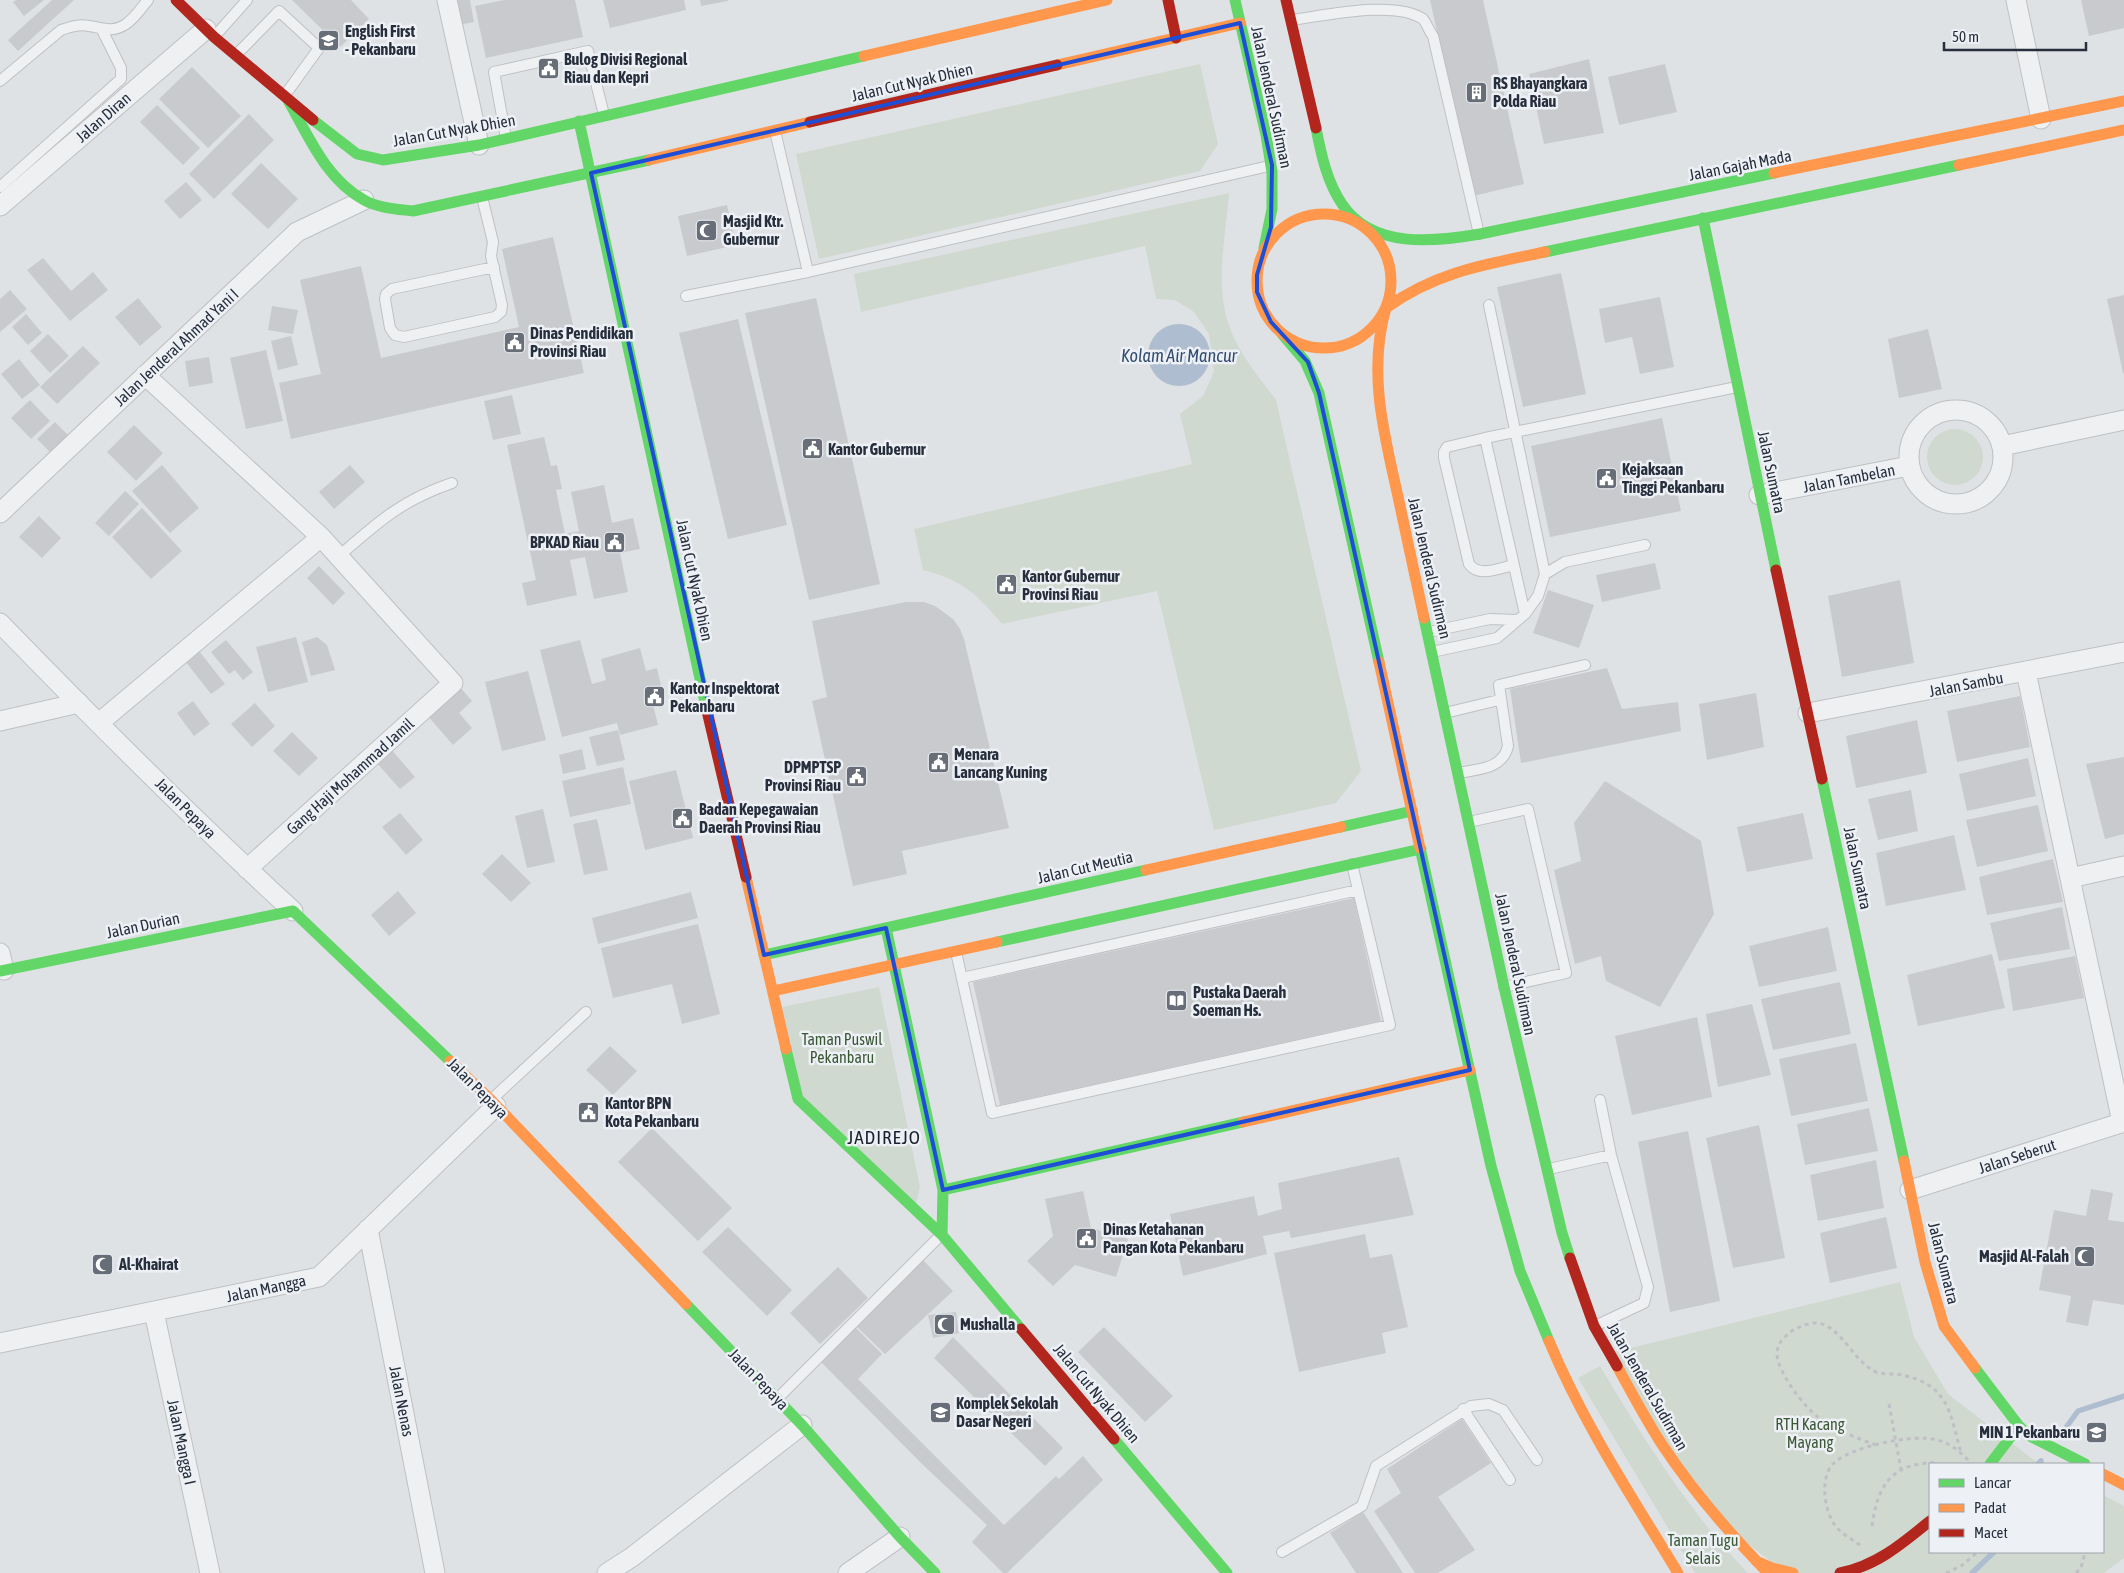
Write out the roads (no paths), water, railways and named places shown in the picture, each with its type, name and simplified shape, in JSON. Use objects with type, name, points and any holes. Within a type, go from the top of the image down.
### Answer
[{"type":"main road","points":[[176,0],[210,33],[287,99]]},
{"type":"main road","name":"Jalan Cut Nyak Dhien","points":[[287,99],[357,154],[383,160],[479,145],[1108,0]]},
{"type":"main road","points":[[1168,0],[1176,38]]},
{"type":"main road","name":"Jalan Jenderal Sudirman","points":[[1235,0],[1272,165],[1273,207],[1271,227],[1260,259]]},
{"type":"main road","points":[[1282,334],[1297,342],[1318,348],[1340,346],[1361,337],[1377,322],[1386,308],[1390,296],[1391,277],[1384,249],[1375,237],[1343,206],[1330,180],[1322,156],[1286,0]]},
{"type":"main road","name":"Jalan Cut Nyak Dhien","points":[[287,99],[330,174],[364,200],[387,207],[413,211],[591,174],[1240,23]]},
{"type":"main road","name":"Jalan Gajah Mada","points":[[1362,226],[1381,234],[1407,239],[1431,240],[1480,234],[1802,183],[2044,132],[2124,101]]},
{"type":"main road","name":"Jalan Cut Nyak Dhien","points":[[579,121],[707,710],[798,1099],[942,1235],[1227,1573]]},
{"type":"main road","name":"Jalan Gajah Mada","points":[[1386,308],[1408,292],[1443,275],[1703,218],[1802,183],[2044,132],[2124,130]]},
{"type":"main road","points":[[1362,226],[1347,218],[1330,214],[1303,218],[1280,230],[1268,244],[1260,259],[1257,275],[1257,292],[1262,308],[1271,322],[1308,362],[1319,393],[1470,1070],[1492,1166],[1520,1271],[1564,1377],[1588,1423],[1678,1573]]},
{"type":"main road","name":"Jalan Sumatra","points":[[1703,218],[1759,495],[1808,713],[1925,1262],[1944,1326],[2019,1426],[2030,1436],[2083,1463]]},
{"type":"main road","name":"Jalan Jenderal Sudirman","points":[[1386,308],[1377,340],[1375,363],[1376,387],[1384,434],[1504,987],[1562,1233],[1594,1326],[1660,1442],[1694,1490],[1727,1531],[1768,1573]]},
{"type":"main road","name":"Jalan Cut Meutia","points":[[764,954],[1412,811]]},
{"type":"main road","points":[[773,991],[1421,849]]},
{"type":"main road","name":"Jalan Durian","points":[[1,965],[293,910]]},
{"type":"main road","name":"Jalan Pepaya","points":[[293,910],[494,1103],[802,1424],[900,1537],[934,1573]]},
{"type":"main road","points":[[886,928],[943,1190],[942,1235]]},
{"type":"main road","points":[[943,1190],[1470,1070]]},
{"type":"main road","points":[[1991,1463],[2019,1426]]},
{"type":"main road","points":[[2104,1475],[2124,1485]]},
{"type":"main road","points":[[1840,1573],[1862,1569],[1881,1560],[1929,1522]]},
{"type":"main road","points":[[1756,1561],[1772,1568],[1793,1573]]},
{"type":"street","points":[[447,0],[479,145]]},
{"type":"street","points":[[2016,0],[2044,132]]},
{"type":"street","name":"Jalan Diran","points":[[0,206],[210,33]]},
{"type":"street","name":"Jalan Jenderal Ahmad Yani I","points":[[0,513],[297,232],[364,200]]},
{"type":"street","points":[[145,375],[321,537],[339,556]]},
{"type":"street","name":"Jalan Tambelan","points":[[1954,410],[1970,412],[1984,420],[1995,431],[2002,446],[2003,461],[1999,476],[1991,488],[1980,498],[1965,503],[1951,504],[1936,500],[1924,492],[1914,480],[1909,466],[1909,450],[1914,435],[1924,422],[1938,414],[1954,410]]},
{"type":"street","points":[[2002,446],[2124,420]]},
{"type":"street","name":"Jalan Tambelan","points":[[1759,495],[1909,466]]},
{"type":"street","points":[[100,722],[321,537]]},
{"type":"street","name":"Gang Haji Mohammad Jamil","points":[[247,868],[453,683],[339,556]]},
{"type":"street","name":"Jalan Pepaya","points":[[0,623],[78,703],[100,722],[247,868],[293,910]]},
{"type":"street","name":"Jalan Sambu","points":[[1808,713],[2124,652]]},
{"type":"street","points":[[2026,672],[2123,1122]]},
{"type":"street","points":[[0,722],[78,703]]},
{"type":"street","points":[[2070,878],[2124,866]]},
{"type":"street","name":"Jalan Mangga","points":[[0,1344],[319,1277],[494,1103]]},
{"type":"street","name":"Jalan Seberut","points":[[1910,1190],[2123,1122]]},
{"type":"street","name":"Jalan Nenas","points":[[368,1229],[435,1573]]},
{"type":"street","name":"Jalan Mangga I","points":[[154,1312],[210,1573]]},
{"type":"street","points":[[607,1573],[632,1557],[802,1424]]},
{"type":"street","points":[[848,1573],[900,1537]]},
{"type":"lane","points":[[0,81],[62,30],[72,26],[88,26],[102,30],[120,28],[128,23],[148,0]]},
{"type":"lane","points":[[210,33],[247,0]]},
{"type":"lane","points":[[1291,20],[1372,3],[1393,3],[1409,8],[1423,18],[1432,36],[1480,234]]},
{"type":"lane","points":[[236,55],[279,11],[319,48],[287,99]]},
{"type":"lane","points":[[0,187],[121,79],[122,68],[102,30]]},
{"type":"lane","points":[[506,138],[494,72],[588,51],[604,115]]},
{"type":"lane","points":[[775,131],[808,272]]},
{"type":"lane","points":[[686,296],[808,272],[1272,165]]},
{"type":"lane","points":[[482,197],[493,242],[491,256],[494,267],[502,305],[501,312],[495,317],[404,337],[395,335],[390,328],[384,299],[386,294],[392,289],[494,267]]},
{"type":"lane","points":[[1432,652],[1497,638],[1521,617],[1538,596],[1545,574],[1488,305]]},
{"type":"lane","points":[[1514,565],[1482,572],[1472,568],[1469,564],[1444,458],[1444,452],[1447,447],[1738,386]]},
{"type":"lane","points":[[1485,438],[1514,565],[1521,617]]},
{"type":"lane","points":[[339,556],[387,515],[420,495],[452,483]]},
{"type":"lane","points":[[1545,574],[1565,562],[1645,545]]},
{"type":"lane","points":[[1428,632],[1490,619],[1521,617]]},
{"type":"lane","points":[[1458,773],[1497,764],[1506,756],[1508,746],[1498,689],[1502,684],[1585,665]]},
{"type":"lane","points":[[1445,713],[1499,700]]},
{"type":"lane","points":[[1468,822],[1528,809],[1566,973],[1504,987]]},
{"type":"lane","points":[[956,951],[992,1113],[1390,1025],[1352,864]]},
{"type":"lane","points":[[962,978],[1358,890]]},
{"type":"lane","points":[[494,1103],[586,1012]]},
{"type":"lane","points":[[1594,1326],[1644,1303],[1648,1287],[1611,1155],[1600,1100]]},
{"type":"lane","points":[[1546,1170],[1611,1155]]},
{"type":"lane","points":[[777,1398],[942,1235]]},
{"type":"lane","points":[[1282,1552],[1362,1506],[1376,1466],[1464,1409],[1483,1403],[1494,1405],[1503,1410],[1538,1460]]},
{"type":"lane","points":[[1464,1409],[1510,1480]]},
{"type":"water","name":"Kolam Air Mancur","points":[[1173,324],[1185,324],[1201,333],[1208,343],[1210,355],[1208,367],[1201,377],[1185,386],[1173,386],[1162,381],[1153,372],[1148,361],[1148,349],[1153,338],[1162,329]]},
{"type":"waterway","points":[[2062,1433],[2078,1411],[2124,1396]]},
{"type":"waterway","points":[[1972,1573],[1993,1553]]},
{"type":"place","name":"English First - Pekanbaru","points":[[329,40]]},
{"type":"place","name":"Bulog Divisi Regional Riau dan Kepri","points":[[548,68]]},
{"type":"place","name":"RS Bhayangkara Polda Riau","points":[[1477,92]]},
{"type":"place","name":"Masjid Ktr. Gubernur","points":[[707,230]]},
{"type":"place","name":"Dinas Pendidikan Provinsi Riau","points":[[514,342]]},
{"type":"place","name":"Kantor Gubernur","points":[[812,449]]},
{"type":"place","name":"Kejaksaan Tinggi Pekanbaru","points":[[1606,478]]},
{"type":"place","name":"BPKAD Riau","points":[[615,542]]},
{"type":"place","name":"Kantor Gubernur Provinsi Riau","points":[[1006,585]]},
{"type":"place","name":"Kantor Inspektorat Pekanbaru","points":[[654,697]]},
{"type":"place","name":"Menara Lancang Kuning","points":[[938,763]]},
{"type":"place","name":"DPMPTSP Provinsi Riau","points":[[857,776]]},
{"type":"place","name":"Badan Kepegawaian Daerah Provinsi Riau","points":[[683,818]]},
{"type":"place","name":"Pustaka Daerah Soeman Hs.","points":[[1177,1001]]},
{"type":"place","name":"Kantor BPN Kota Pekanbaru","points":[[589,1112]]},
{"type":"place","name":"Dinas Ketahanan Pangan Kota Pekanbaru","points":[[1087,1238]]},
{"type":"place","name":"Masjid Al-Falah","points":[[2085,1256]]},
{"type":"place","name":"Al-Khairat","points":[[103,1264]]},
{"type":"place","name":"Mushalla","points":[[944,1324]]},
{"type":"place","name":"Komplek Sekolah Dasar Negeri","points":[[940,1412]]},
{"type":"place","name":"MIN 1 Pekanbaru","points":[[2096,1432]]},
{"type":"district","name":"JADIREJO","points":[[884,1137]]},
{"type":"park label","name":"Taman Puswil Pekanbaru","points":[[842,1048]]},
{"type":"park label","name":"RTH Kacang Mayang","points":[[1810,1433]]},
{"type":"park label","name":"Taman Tugu Selais","points":[[1703,1549]]}]
